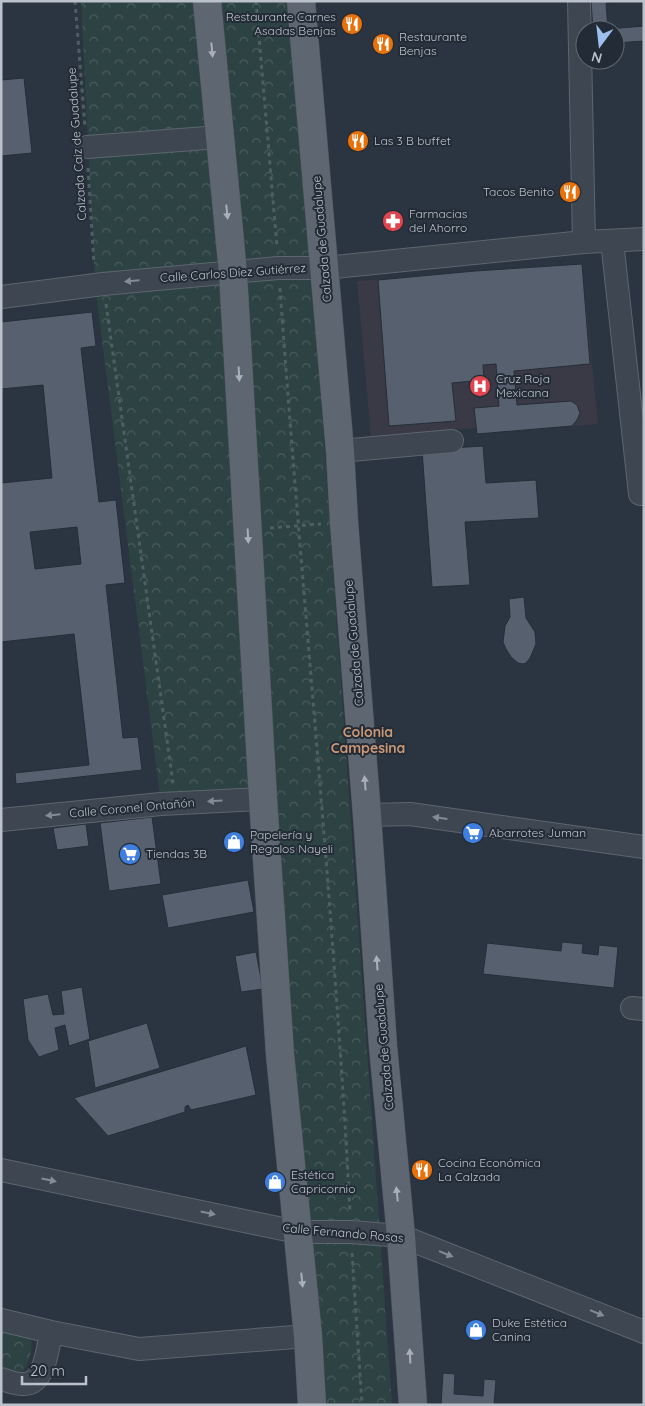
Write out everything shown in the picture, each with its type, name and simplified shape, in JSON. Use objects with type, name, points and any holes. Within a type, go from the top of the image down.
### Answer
[{"type":"main road","points":[[207,1],[233,273],[263,799],[280,1054],[297,1232],[301,1336],[312,1405]]},
{"type":"main road","name":"Calzada de Guadalupe","points":[[301,1],[340,451],[383,1046],[401,1236],[413,1405]]},
{"type":"street","points":[[579,1],[584,242]]},
{"type":"street","points":[[87,147],[220,137]]},
{"type":"street","name":"Calle Carlos Díez Gutiérrez","points":[[1,297],[99,284],[278,268],[324,268],[584,242],[644,239]]},
{"type":"street","points":[[612,241],[640,494]]},
{"type":"street","points":[[340,451],[452,441]]},
{"type":"street","name":"Calle Coronel Ontañón","points":[[1,820],[176,803],[263,799]]},
{"type":"street","points":[[367,815],[410,814],[644,847]]},
{"type":"street","name":"Calle Fernando Rosas","points":[[1,1170],[297,1232],[351,1232],[401,1236],[644,1332]]},
{"type":"street","points":[[1,1320],[139,1349],[301,1336]]},
{"type":"street","points":[[1,1379],[26,1385],[37,1379],[42,1372],[51,1332]]},
{"type":"path","name":"Calzada Caiz de Guadalupe","points":[[75,1],[99,284],[176,803]]},
{"type":"path","points":[[256,1],[340,1050],[362,1405]]},
{"type":"path","points":[[248,530],[344,522]]},
{"type":"shaded area","name":"Cruz Roja Mexicana","points":[[582,264],[598,424],[477,434],[476,428],[371,437],[357,281]]},
{"type":"green space","points":[[81,1],[207,1],[263,799],[161,804],[95,285]]},
{"type":"green space","points":[[214,1],[288,1],[311,257],[392,1405],[321,1405],[270,821]]},
{"type":"green space","points":[[1,1328],[18,1332],[31,1340],[31,1352],[28,1362],[20,1373],[1,1375]]},
{"type":"building","points":[[591,1],[635,1],[606,3],[607,20],[592,20]]},
{"type":"building","points":[[644,26],[644,41],[625,42],[625,28]]},
{"type":"building","points":[[24,78],[32,153],[1,156],[1,80]]},
{"type":"building","name":"Cruz Roja Mexicana","points":[[582,264],[590,364],[514,371],[517,405],[571,401],[577,405],[580,413],[572,426],[477,434],[474,408],[499,406],[496,364],[483,365],[484,380],[452,383],[456,421],[389,426],[378,280]]},
{"type":"building","points":[[92,312],[96,346],[81,348],[99,502],[116,500],[125,583],[106,585],[123,738],[138,737],[142,770],[16,784],[15,773],[89,765],[74,634],[1,642],[1,483],[52,478],[43,385],[1,389],[1,322]],"holes":[[[77,527],[81,564],[35,569],[30,532]]]},
{"type":"building","points":[[483,446],[486,483],[536,480],[539,518],[465,522],[470,585],[432,587],[422,450]]},
{"type":"building","points":[[524,597],[526,618],[535,632],[536,644],[530,658],[523,664],[518,663],[511,657],[503,642],[505,626],[510,617],[509,599]]},
{"type":"building","name":"Tiendas 3B","points":[[152,817],[161,884],[109,891],[100,823]]},
{"type":"building","points":[[86,824],[89,846],[57,850],[53,828]]},
{"type":"building","points":[[248,880],[254,912],[168,928],[162,895]]},
{"type":"building","points":[[562,942],[583,944],[582,953],[598,955],[599,945],[618,947],[614,988],[483,974],[487,943],[561,951]]},
{"type":"building","points":[[256,952],[263,989],[241,992],[235,956]]},
{"type":"building","points":[[82,987],[90,1039],[69,1046],[65,1025],[55,1028],[59,1050],[39,1057],[28,1040],[23,999],[48,994],[53,1015],[64,1014],[61,991]]},
{"type":"building","points":[[147,1023],[160,1068],[95,1088],[88,1041]]},
{"type":"building","points":[[246,1046],[256,1095],[191,1110],[188,1105],[185,1107],[185,1112],[108,1136],[74,1098]]},
{"type":"building","points":[[443,1373],[455,1374],[454,1394],[483,1396],[484,1379],[496,1380],[494,1405],[441,1405]]},
{"type":"place","name":"Restaurante Carnes Asadas Benjas","points":[[352,24]]},
{"type":"place","name":"Restaurante Benjas","points":[[383,44]]},
{"type":"place","name":"Las 3 B buffet","points":[[358,141]]},
{"type":"place","name":"Tacos Benito","points":[[570,192]]},
{"type":"place","name":"Farmacias del Ahorro","points":[[393,221]]},
{"type":"place","name":"Cruz Roja Mexicana","points":[[480,386]]},
{"type":"place","name":"Abarrotes Juman","points":[[473,833]]},
{"type":"place","name":"Papelería y Regalos Nayeli","points":[[234,842]]},
{"type":"place","name":"Tiendas 3B","points":[[130,854]]},
{"type":"place","name":"Cocina Económica La Calzada","points":[[422,1170]]},
{"type":"place","name":"Estética Capricornio","points":[[275,1182]]},
{"type":"place","name":"Duke Estética Canina","points":[[476,1330]]},
{"type":"district","name":"Colonia Campesina","points":[[368,740]]}]
